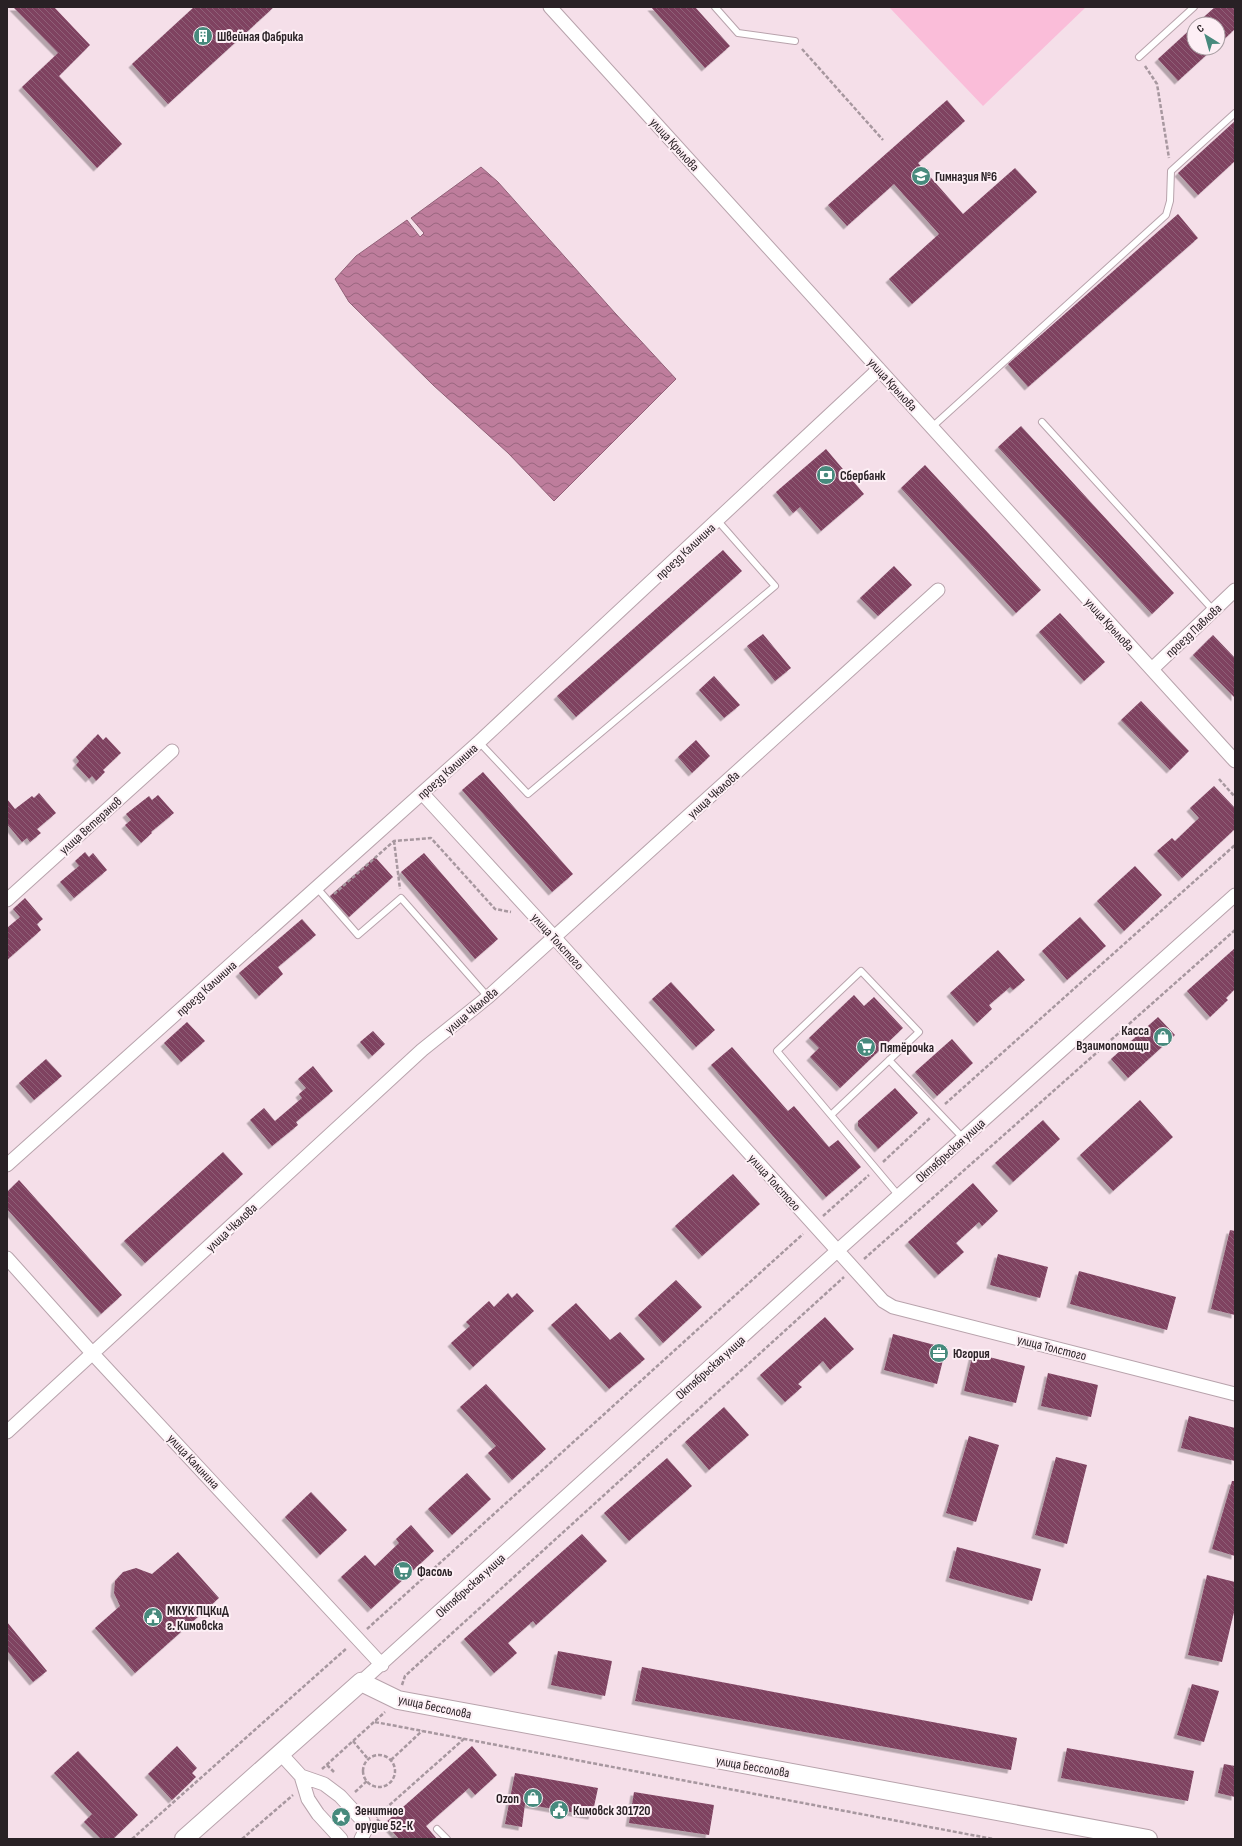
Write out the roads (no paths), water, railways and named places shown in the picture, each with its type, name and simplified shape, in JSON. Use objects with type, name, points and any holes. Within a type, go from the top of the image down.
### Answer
[{"type":"main road","name":"улица Бессолова","points":[[361,1682],[398,1700],[1148,1839]]},
{"type":"main road","name":"Октябрьская улица","points":[[184,1839],[361,1682]]},
{"type":"street","name":"улица Крылова","points":[[550,7],[1235,761]]},
{"type":"street","name":"проезд Калинина","points":[[7,1165],[479,742],[718,521],[879,369]]},
{"type":"street","name":"улица Чкалова","points":[[7,1432],[422,1050],[488,997],[938,590]]},
{"type":"street","name":"проезд Павлова","points":[[1152,669],[1235,590]]},
{"type":"street","name":"улица Ветеранов","points":[[7,900],[172,750]]},
{"type":"street","name":"улица Толстого","points":[[422,793],[554,937],[876,1295],[893,1307],[1235,1394]]},
{"type":"street","name":"Октябрьская улица","points":[[361,1682],[382,1665],[898,1196],[1235,895]]},
{"type":"street","name":"улица Калинина","points":[[7,1258],[93,1354],[382,1665]]},
{"type":"street","points":[[280,1753],[305,1780],[308,1799],[318,1814],[341,1839]]},
{"type":"street","points":[[305,1780],[324,1784],[340,1796],[364,1822],[365,1831],[361,1839]]},
{"type":"lane","points":[[715,7],[738,33],[795,41]]},
{"type":"lane","points":[[1139,57],[1194,7]]},
{"type":"lane","points":[[932,427],[1166,216],[1170,201],[1171,171],[1235,112]]},
{"type":"lane","points":[[1042,422],[1214,611]]},
{"type":"lane","points":[[479,742],[528,794],[775,586],[718,521]]},
{"type":"lane","points":[[317,888],[358,935],[401,898],[488,997]]},
{"type":"lane","points":[[831,1115],[919,1032],[861,971],[777,1051],[898,1196]]},
{"type":"lane","points":[[889,1060],[963,1138]]},
{"type":"lane","points":[[437,1829],[447,1839]]},
{"type":"water","points":[[481,167],[498,182],[676,379],[554,501],[508,453],[433,385],[349,302],[335,279],[356,256],[407,220],[420,237],[424,233],[411,218]]},
{"type":"place","name":"Швейная Фабрика","points":[[203,36]]},
{"type":"place","name":"Гимназия №6","points":[[921,176]]},
{"type":"place","name":"Сбербанк","points":[[826,475]]},
{"type":"place","name":"Касса Взаимопомощи","points":[[1163,1037]]},
{"type":"place","name":"Пятёрочка","points":[[866,1047]]},
{"type":"place","name":"Югория","points":[[939,1353]]},
{"type":"place","name":"Фасоль","points":[[403,1571]]},
{"type":"place","name":"МКУК ПЦКиД г. Кимовска","points":[[153,1617]]},
{"type":"place","name":"Ozon","points":[[533,1798]]},
{"type":"place","name":"Кимовск 301720","points":[[559,1810]]},
{"type":"place","name":"Зенитное орудие 52-К","points":[[341,1817]]}]
